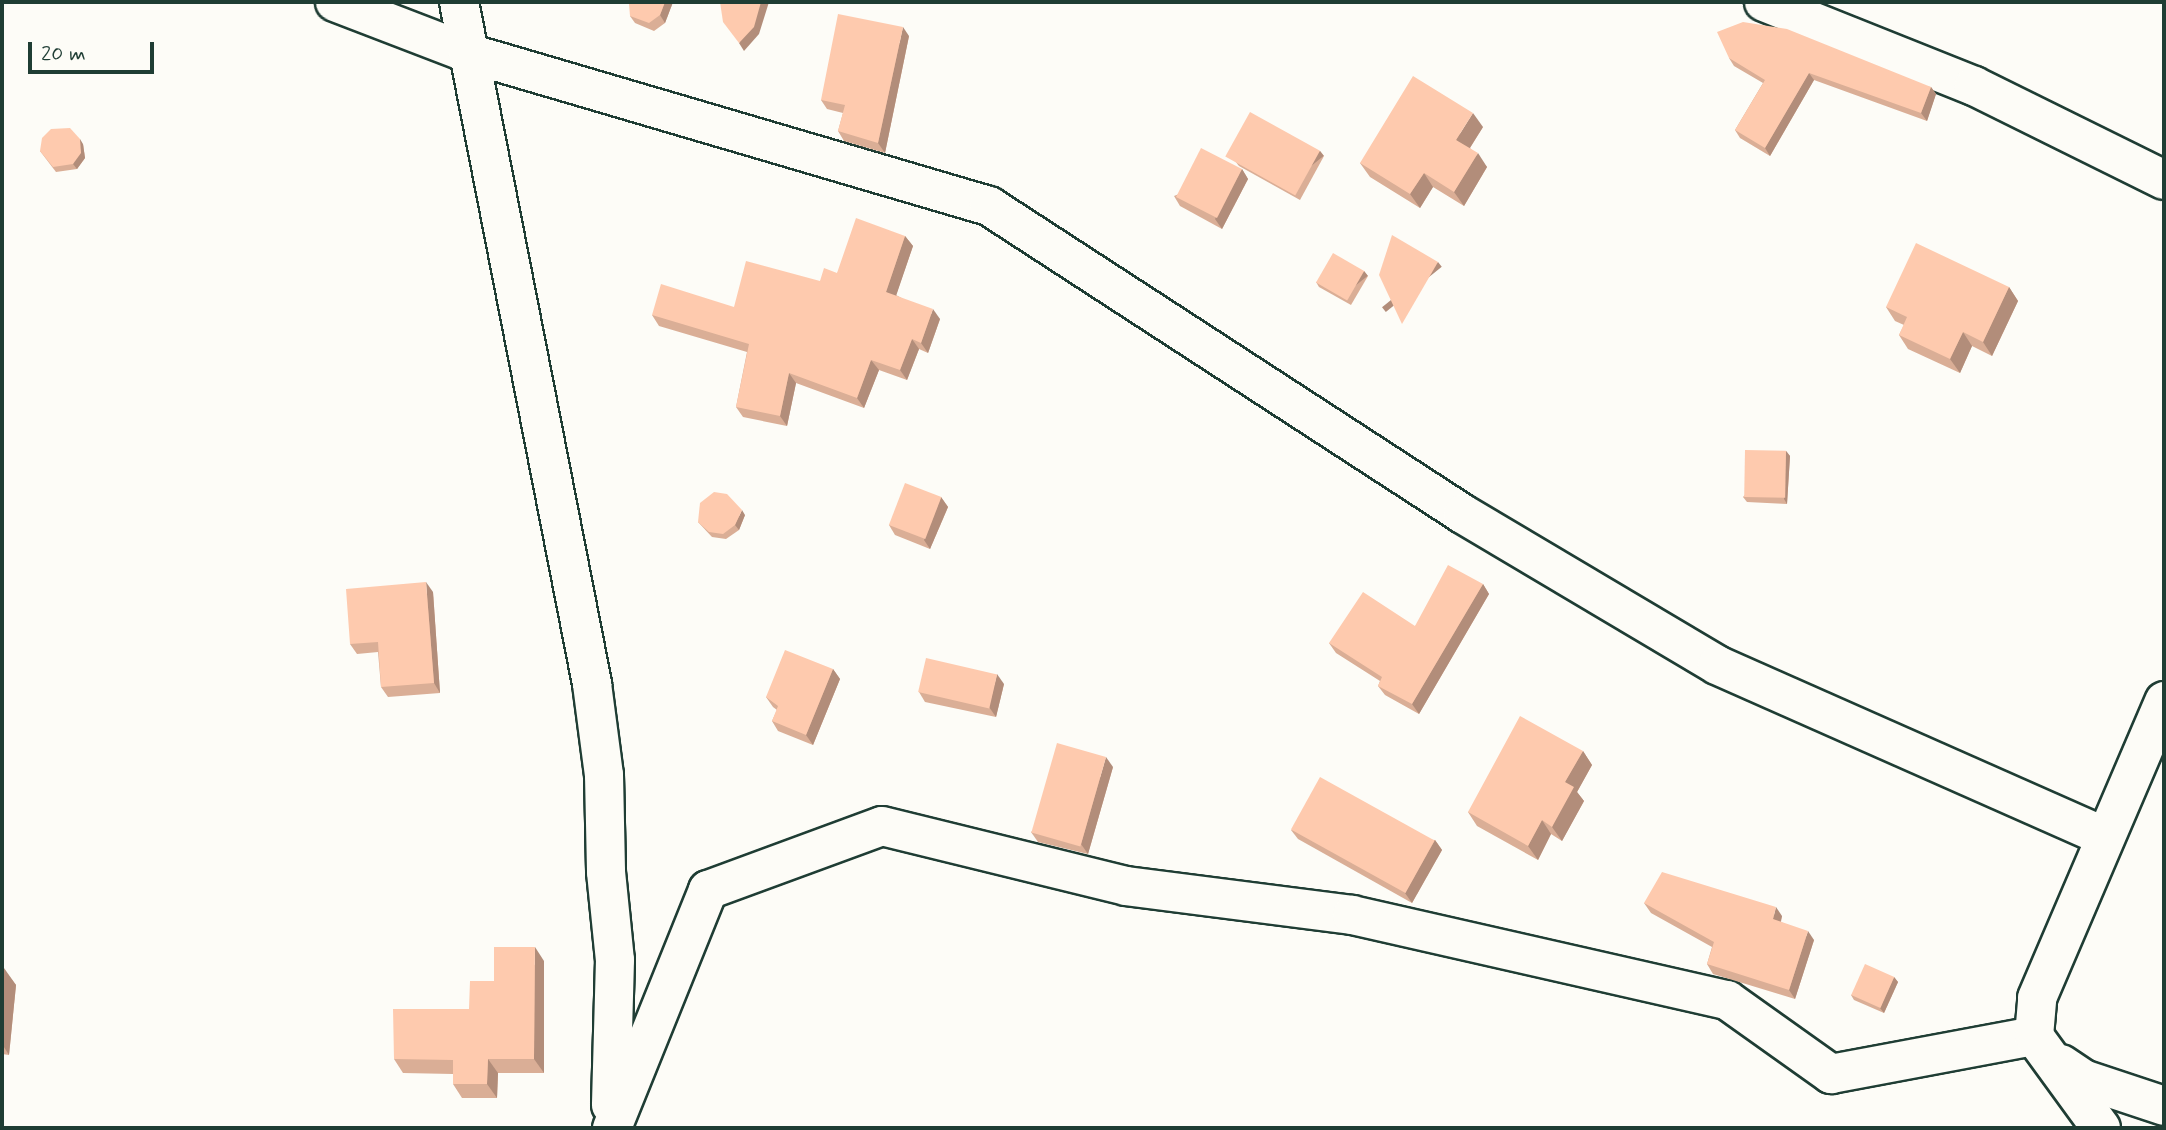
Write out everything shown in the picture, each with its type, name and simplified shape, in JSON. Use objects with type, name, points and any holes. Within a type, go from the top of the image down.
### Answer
[{"type":"street","points":[[335,2],[468,53],[989,206],[1463,514],[1717,665],[2105,837]]},
{"type":"street","points":[[459,2],[592,684],[604,775],[606,872],[615,960],[611,1128]]},
{"type":"street","points":[[1764,2],[1974,86],[2164,180]]},
{"type":"street","points":[[2101,1128],[2044,1047],[2037,998],[2164,701]]},
{"type":"street","points":[[611,1128],[708,890],[882,826],[1126,886],[1352,915],[1727,1000],[1832,1074],[2044,1047],[2083,1079],[2164,1106]]},
{"type":"building","points":[[630,2],[665,2],[660,15],[649,23],[630,16]]},
{"type":"building","points":[[720,2],[761,2],[754,27],[739,43],[723,22]]},
{"type":"building","points":[[838,14],[903,27],[878,143],[838,131],[845,105],[821,100]]},
{"type":"building","points":[[1743,22],[1787,29],[1931,87],[1921,113],[1809,73],[1765,148],[1735,130],[1765,80],[1729,58],[1717,32]]},
{"type":"building","points":[[1413,76],[1473,113],[1456,140],[1478,153],[1454,192],[1424,173],[1410,194],[1360,163]]},
{"type":"building","points":[[1250,112],[1320,151],[1295,195],[1225,157]]},
{"type":"building","points":[[70,128],[80,139],[81,153],[73,164],[53,167],[40,151],[42,138],[51,129]]},
{"type":"building","points":[[1201,148],[1242,169],[1217,218],[1176,197]]},
{"type":"building","points":[[856,218],[905,236],[886,292],[933,309],[921,343],[912,339],[900,370],[871,360],[857,398],[789,373],[780,416],[736,407],[749,344],[652,315],[661,284],[734,307],[746,261],[820,281],[824,268],[837,273]]},
{"type":"building","points":[[1392,235],[1438,262],[1402,324],[1379,275]]},
{"type":"building","points":[[1916,243],[2009,287],[1983,342],[1963,332],[1950,359],[1899,335],[1907,317],[1886,307]]},
{"type":"building","points":[[1333,253],[1364,271],[1347,300],[1316,282]]},
{"type":"building","points":[[1745,450],[1786,451],[1785,498],[1744,497]]},
{"type":"building","points":[[905,483],[941,497],[925,539],[889,525]]},
{"type":"building","points":[[714,492],[727,494],[742,510],[735,525],[723,534],[709,532],[698,522],[700,503]]},
{"type":"building","points":[[1448,565],[1483,584],[1412,704],[1378,686],[1382,677],[1329,643],[1363,592],[1415,626]]},
{"type":"building","points":[[426,582],[434,683],[381,687],[378,642],[350,644],[346,589]]},
{"type":"building","points":[[785,650],[833,669],[806,735],[772,721],[778,706],[766,697]]},
{"type":"building","points":[[926,658],[997,674],[989,709],[918,692]]},
{"type":"building","points":[[1520,716],[1583,751],[1565,782],[1574,787],[1552,827],[1542,820],[1528,846],[1468,812]]},
{"type":"building","points":[[1057,743],[1106,757],[1080,846],[1031,832]]},
{"type":"building","points":[[1320,777],[1435,841],[1405,893],[1291,829]]},
{"type":"building","points":[[1662,872],[1776,907],[1773,919],[1808,931],[1789,990],[1707,964],[1714,942],[1644,903]]},
{"type":"building","points":[[494,947],[535,947],[534,1059],[488,1059],[487,1084],[453,1084],[453,1060],[394,1059],[393,1009],[469,1009],[470,981],[494,981]]},
{"type":"building","points":[[1865,964],[1894,977],[1880,1008],[1851,995]]}]
